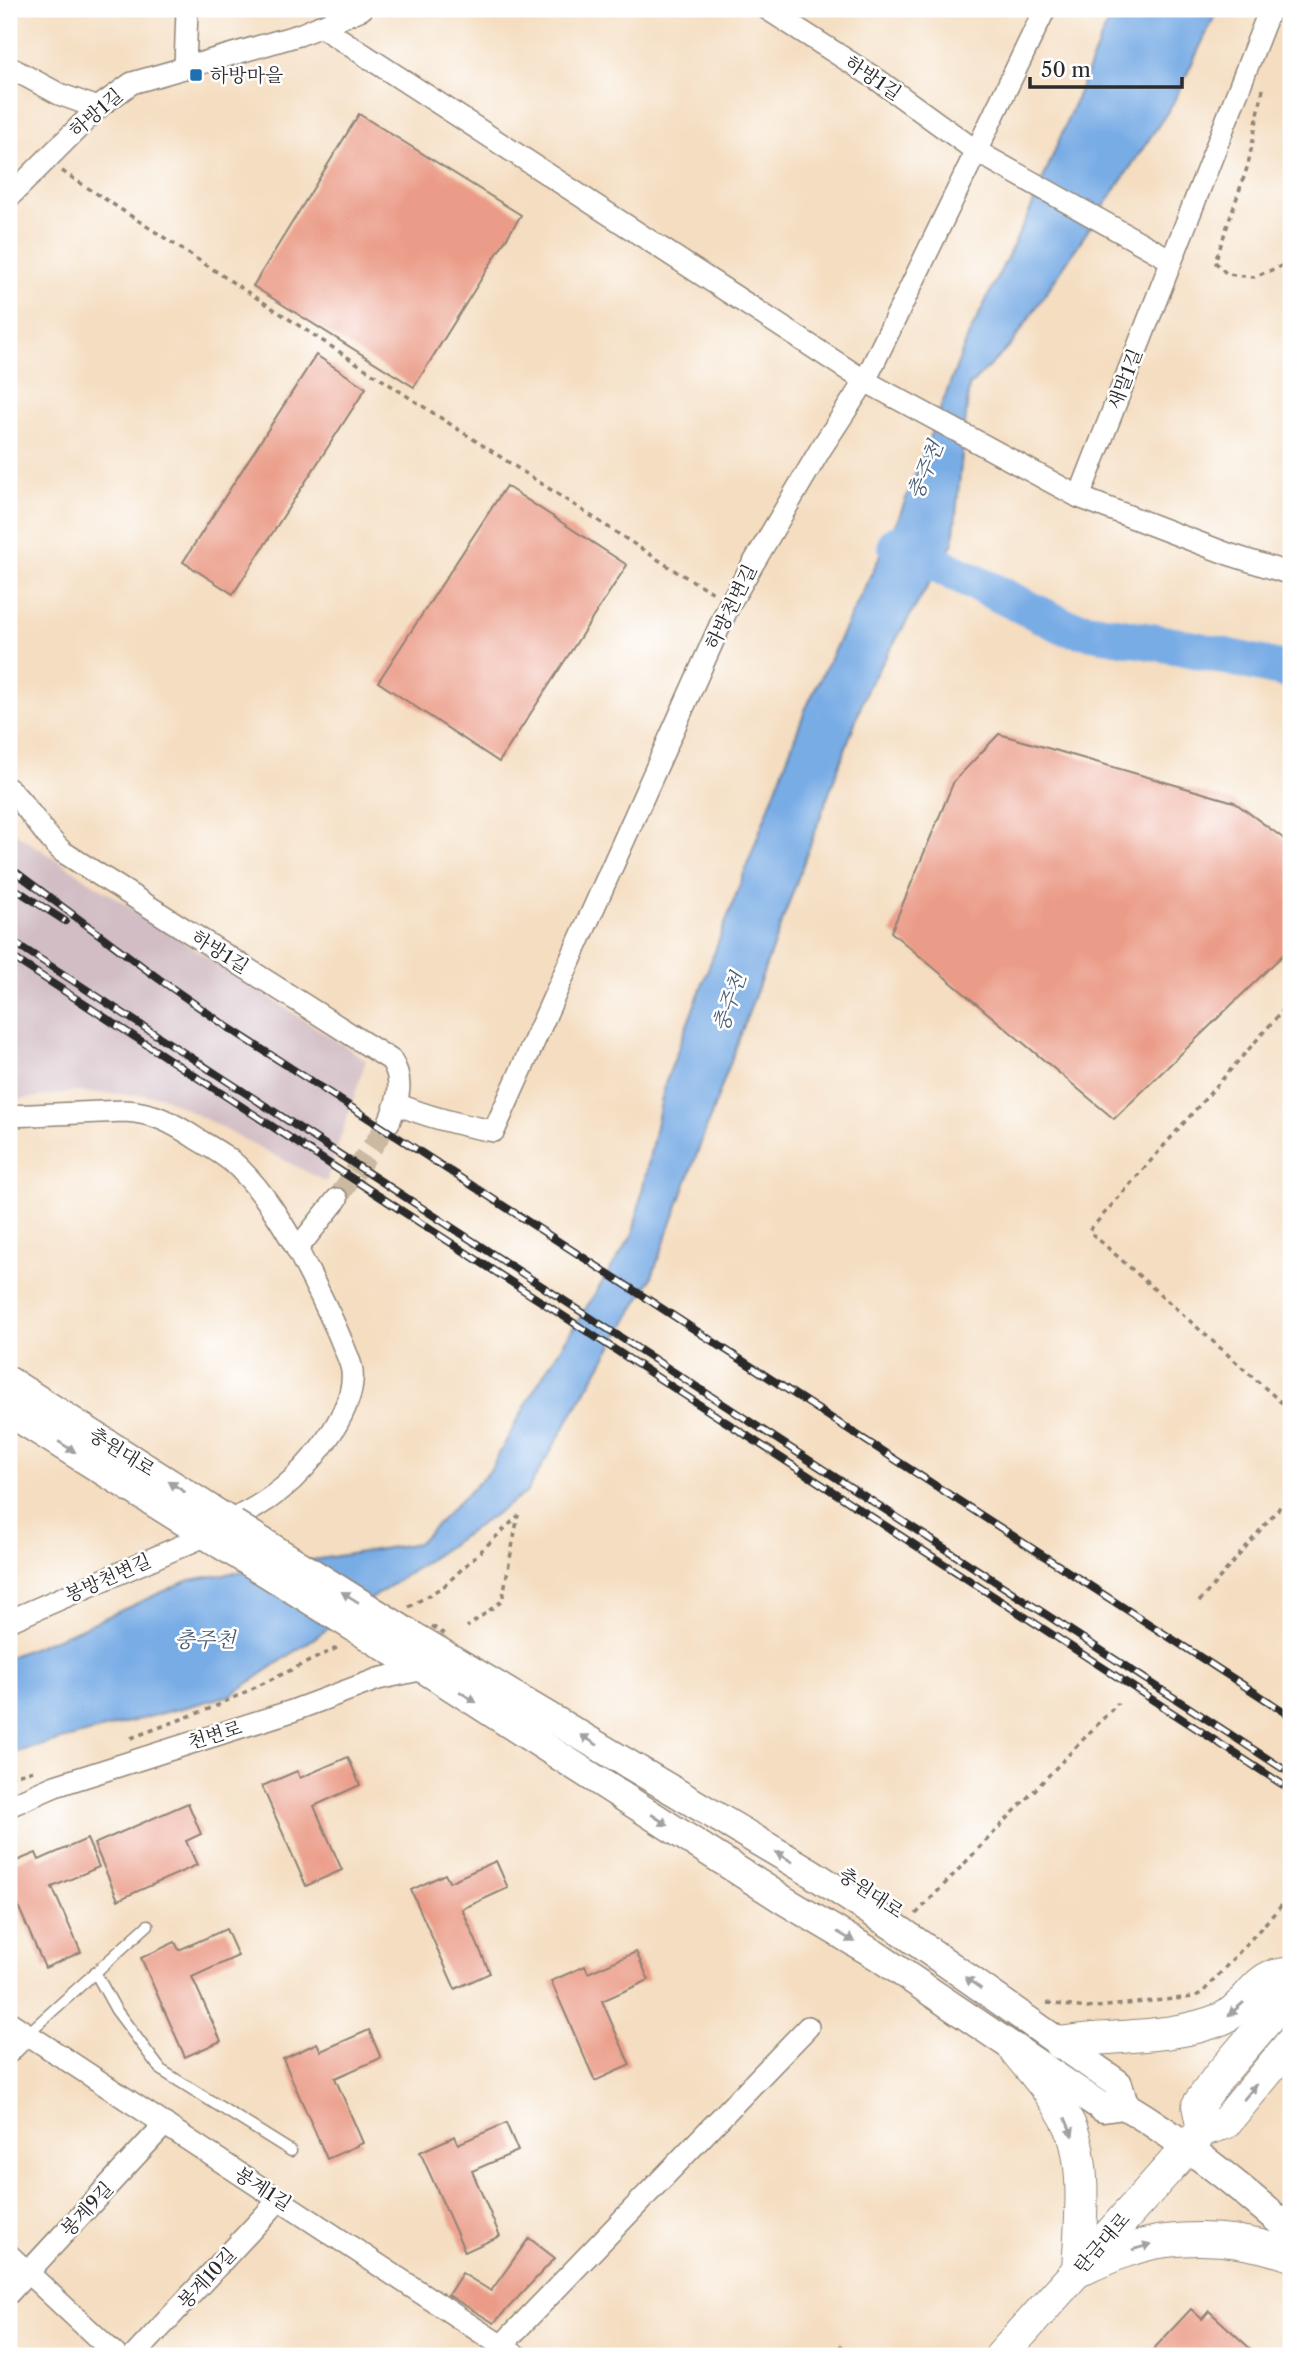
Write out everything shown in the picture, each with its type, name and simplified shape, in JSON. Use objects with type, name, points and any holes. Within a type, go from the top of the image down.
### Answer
[{"type":"main road","points":[[1060,2043],[1121,2039],[1212,2022],[1234,2012],[1268,1978],[1291,1973]]},
{"type":"main road","points":[[1196,2139],[1198,2105],[1219,2076],[1291,1993]]},
{"type":"main road","name":"탄금대로","points":[[1001,2356],[1196,2139],[1225,2123],[1291,2043]]},
{"type":"main road","points":[[1016,2051],[1056,2102],[1070,2127],[1078,2154],[1079,2271],[1141,2246],[1165,2241],[1248,2243],[1291,2255]]},
{"type":"street","points":[[185,68],[187,9]]},
{"type":"street","name":"하방1길","points":[[767,9],[878,80],[976,151],[1171,260]]},
{"type":"street","name":"하방천변길","points":[[393,1113],[430,1116],[494,1131],[730,603],[793,494],[865,381],[1045,9]]},
{"type":"street","name":"새말1길","points":[[1079,497],[1269,9]]},
{"type":"street","name":"하방1길","points":[[9,197],[98,108],[132,83],[299,35],[357,10]]},
{"type":"street","points":[[320,26],[865,381],[1079,497],[1228,554],[1291,574]]},
{"type":"street","points":[[9,66],[58,94],[98,108]]},
{"type":"street","name":"하방1길","points":[[9,789],[27,808],[48,838],[63,852],[391,1060],[397,1069],[399,1081],[393,1113]]},
{"type":"street","points":[[9,1116],[140,1111],[164,1119],[216,1151],[242,1170],[266,1199],[297,1248],[340,1337],[352,1369],[352,1389],[342,1415],[314,1457],[290,1482],[223,1531],[402,1630]]},
{"type":"street","points":[[297,1248],[337,1199]]},
{"type":"street","name":"충원대로","points":[[9,1381],[223,1531]]},
{"type":"street","name":"충원대로","points":[[9,1412],[223,1531]]},
{"type":"street","name":"봉방천변길","points":[[9,1621],[223,1531]]},
{"type":"street","name":"충원대로","points":[[402,1630],[424,1669],[787,1902],[876,1955],[1103,2108],[1124,2105],[1196,2139],[1291,2231]]},
{"type":"street","name":"충원대로","points":[[402,1630],[810,1872],[901,1931],[1118,2084],[1124,2105]]},
{"type":"street","name":"천변로","points":[[9,1807],[55,1786],[292,1711],[378,1679],[424,1669]]},
{"type":"street","name":"봉계1길","points":[[9,2022],[509,2351]]},
{"type":"street","points":[[509,2351],[808,2027]]},
{"type":"street","points":[[9,2052],[27,2034]]},
{"type":"street","name":"봉계9길","points":[[9,2293],[165,2124]]},
{"type":"street","name":"봉계10길","points":[[134,2356],[279,2200]]},
{"type":"street","points":[[9,2255],[117,2356]]},
{"type":"lane","points":[[27,2034],[148,1925]]},
{"type":"lane","points":[[95,1972],[116,2010],[161,2070],[291,2151]]},
{"type":"path","points":[[1264,84],[1248,165],[1215,262],[1227,274],[1254,277],[1291,262]]},
{"type":"path","points":[[45,160],[730,603]]},
{"type":"path","points":[[1291,1001],[1090,1231],[1291,1411]]},
{"type":"path","points":[[1199,1602],[1291,1494]]},
{"type":"path","points":[[402,1630],[518,1516],[502,1601],[467,1627]]},
{"type":"path","points":[[130,1739],[214,1707],[349,1641]]},
{"type":"path","points":[[901,1931],[1118,1703]]},
{"type":"path","points":[[9,1777],[46,1767]]},
{"type":"path","points":[[1042,2003],[1087,2008],[1193,1997],[1202,1993],[1291,1895]]},
{"type":"shaded area","points":[[9,829],[366,1060],[326,1182],[161,1096],[72,1092],[9,1101]]},
{"type":"water","name":"충주천","points":[[1113,9],[1218,9],[1172,105],[1011,345],[969,386],[953,543],[868,687],[651,1279],[526,1493],[231,1695],[9,1754],[9,1657],[189,1580],[418,1543],[489,1472],[537,1385],[633,1234],[665,1084],[806,708],[899,517],[967,339],[1030,211]]},
{"type":"building","points":[[359,114],[521,215],[414,387],[253,286]]},
{"type":"building","points":[[316,355],[366,388],[233,594],[183,562]]},
{"type":"building","points":[[506,486],[627,565],[499,762],[378,682]]},
{"type":"building","points":[[999,734],[1234,802],[1291,844],[1291,947],[1114,1119],[891,932],[954,781]]},
{"type":"building","points":[[348,1757],[360,1785],[314,1806],[342,1870],[306,1886],[262,1786],[297,1771],[300,1778]]},
{"type":"building","points":[[188,1803],[201,1834],[186,1841],[197,1865],[118,1900],[94,1844]]},
{"type":"building","points":[[87,1839],[99,1867],[52,1887],[81,1952],[45,1968],[9,1885],[9,1864],[36,1853],[39,1860]]},
{"type":"building","points":[[496,1861],[508,1888],[462,1909],[490,1973],[455,1989],[411,1890],[445,1874],[449,1882]]},
{"type":"building","points":[[226,1929],[238,1956],[192,1977],[221,2041],[185,2057],[141,1958],[175,1942],[179,1950]]},
{"type":"building","points":[[636,1952],[649,1980],[602,2001],[630,2065],[595,2081],[551,1981],[585,1966],[588,1973]]},
{"type":"building","points":[[369,2030],[381,2058],[335,2078],[363,2143],[327,2159],[283,2059],[317,2043],[321,2051]]},
{"type":"building","points":[[506,2123],[518,2151],[472,2171],[500,2236],[465,2252],[420,2152],[455,2136],[458,2144]]},
{"type":"building","points":[[529,2238],[555,2258],[494,2323],[448,2295],[462,2273],[491,2291]]},
{"type":"building","points":[[1191,2309],[1202,2319],[1209,2311],[1254,2352],[1250,2356],[1147,2356]]},
{"type":"building","points":[[841,2345],[854,2356],[831,2356]]},
{"type":"waterway","points":[[896,544],[1066,627],[1183,647],[1291,671]]},
{"type":"tunnel","points":[[337,1199],[389,1122]]},
{"type":"railway","points":[[9,867],[226,1026],[1291,1716]]},
{"type":"railway","points":[[9,885],[65,921]]},
{"type":"railway","points":[[9,939],[1291,1774]]},
{"type":"railway","points":[[9,955],[1291,1790]]},
{"type":"place","name":"하방마을","points":[[196,75]]}]
